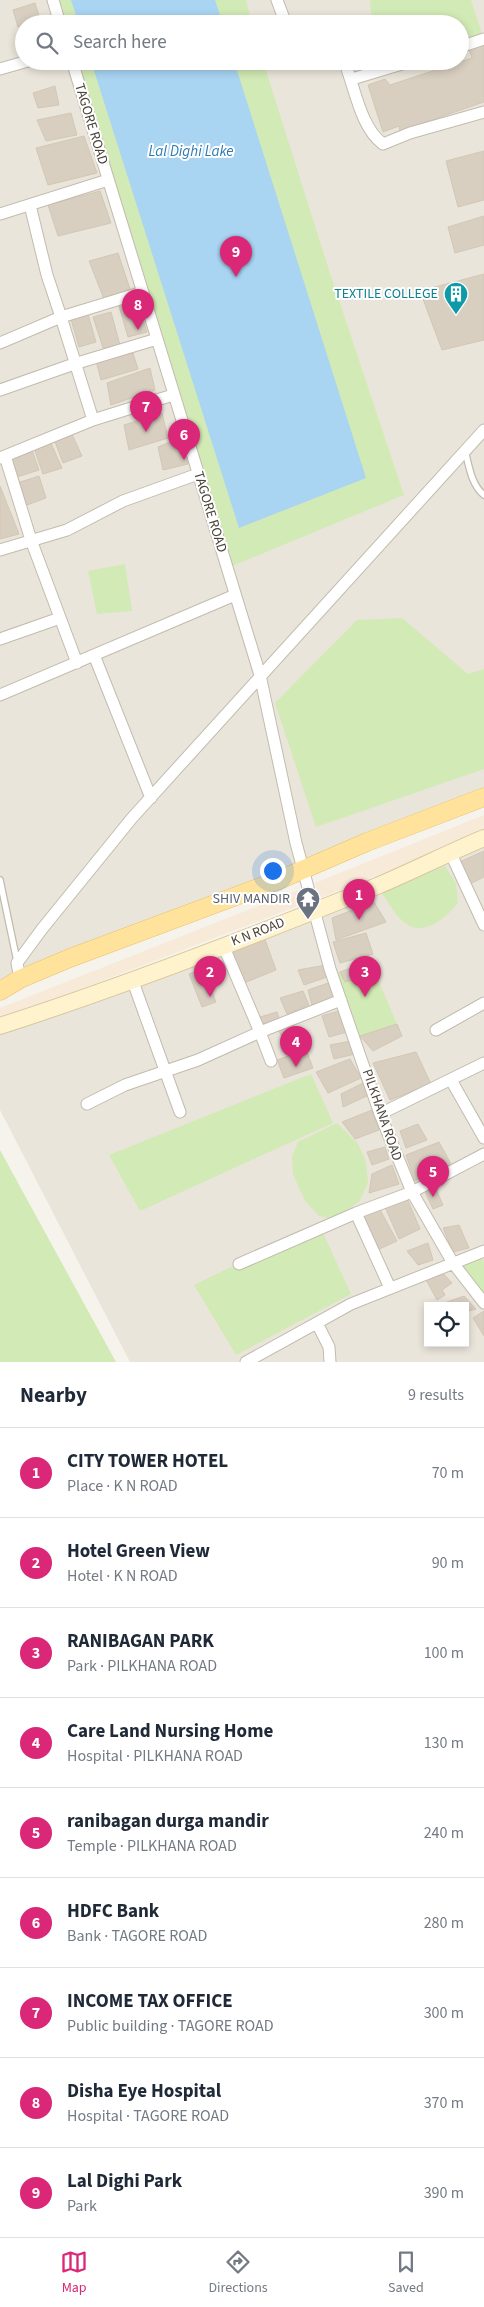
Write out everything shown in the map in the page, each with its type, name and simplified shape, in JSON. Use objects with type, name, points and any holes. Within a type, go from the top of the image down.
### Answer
[{"type":"main road","points":[[0,992],[18,971],[159,923],[302,870],[367,842],[484,797]]},
{"type":"street","points":[[53,0],[57,15]]},
{"type":"street","points":[[277,0],[283,15]]},
{"type":"street","points":[[469,43],[484,39]]},
{"type":"street","points":[[0,70],[15,65]]},
{"type":"street","name":"TAGORE ROAD","points":[[75,70],[260,675],[302,870]]},
{"type":"street","points":[[348,70],[364,116],[374,137],[383,144],[410,133],[484,112]]},
{"type":"street","points":[[352,79],[382,70]]},
{"type":"street","points":[[0,214],[108,180]]},
{"type":"street","points":[[30,205],[47,275],[93,420]]},
{"type":"street","points":[[0,344],[61,317],[143,292]]},
{"type":"street","points":[[0,390],[74,364],[157,339]]},
{"type":"street","points":[[77,663],[2,457],[93,420],[173,395]]},
{"type":"street","points":[[18,971],[42,929],[132,818],[484,430]]},
{"type":"street","points":[[0,550],[67,530],[143,492],[198,474]]},
{"type":"street","points":[[0,695],[235,595]]},
{"type":"street","points":[[0,639],[60,618]]},
{"type":"street","points":[[94,655],[151,798]]},
{"type":"street","name":"K N ROAD","points":[[0,1026],[57,1007],[315,910],[379,885],[484,838]]},
{"type":"street","points":[[450,852],[484,926]]},
{"type":"street","name":"PILKHANA ROAD","points":[[302,870],[341,1000],[380,1114],[412,1192],[453,1263],[484,1303]]},
{"type":"street","points":[[223,945],[271,1061]]},
{"type":"street","points":[[132,979],[180,1112]]},
{"type":"street","points":[[87,1104],[126,1085],[198,1060],[260,1032],[341,1000]]},
{"type":"street","points":[[436,1030],[484,1002]]},
{"type":"street","points":[[380,1114],[484,1063]]},
{"type":"street","points":[[451,1080],[484,1138]]},
{"type":"street","points":[[240,1264],[356,1213],[412,1192],[484,1154]]},
{"type":"street","points":[[356,1213],[390,1288]]},
{"type":"street","points":[[251,1361],[351,1304],[484,1251]]},
{"type":"street","points":[[318,1323],[329,1347],[330,1362]]},
{"type":"lane","points":[[465,451],[474,482],[478,490],[484,495]]},
{"type":"lane","points":[[0,880],[18,971]]},
{"type":"shaded area","points":[[0,0],[484,0],[484,791],[0,996]]},
{"type":"shaded area","points":[[484,815],[484,833],[320,898],[315,883]]},
{"type":"shaded area","points":[[484,843],[484,1362],[130,1362],[0,1110],[0,1028]]},
{"type":"shaded area","points":[[301,889],[303,904],[0,1020],[0,1008]]},
{"type":"green space","points":[[57,0],[246,0],[250,15],[62,15]]},
{"type":"green space","points":[[370,0],[471,0],[483,37],[469,42],[469,15],[371,15]]},
{"type":"green space","name":"Lal Dighi Lake","points":[[79,70],[266,70],[328,267],[404,495],[232,566],[228,556],[231,554],[230,552],[227,553]]},
{"type":"green space","points":[[125,564],[132,611],[97,614],[88,571]]},
{"type":"green space","points":[[402,618],[468,674],[484,669],[484,769],[316,827],[275,703],[357,620]]},
{"type":"green space","points":[[445,866],[456,883],[458,903],[449,913],[431,926],[417,928],[406,924],[394,911],[382,893]]},
{"type":"green space","points":[[370,961],[397,1024],[360,1036],[337,973]]},
{"type":"green space","points":[[311,1074],[333,1123],[140,1211],[109,1155]]},
{"type":"green space","points":[[337,1123],[358,1144],[366,1162],[368,1183],[359,1202],[332,1219],[319,1216],[305,1201],[293,1174],[292,1157],[298,1142]]},
{"type":"green space","points":[[0,1150],[116,1362],[0,1362]]},
{"type":"green space","points":[[319,1224],[351,1294],[236,1355],[194,1285]]},
{"type":"green space","points":[[478,1254],[484,1261],[484,1294],[458,1264]]},
{"type":"water","points":[[71,0],[215,0],[220,15],[76,15]]},
{"type":"water","name":"Lal Dighi Lake","points":[[94,70],[237,70],[366,478],[239,528]]},
{"type":"building","points":[[35,3],[39,15],[15,15],[15,17],[13,10]]},
{"type":"building","points":[[484,44],[484,102],[400,131],[399,126],[383,132],[368,85],[385,79],[390,85],[436,70],[469,70],[469,59],[472,58],[469,49]]},
{"type":"building","points":[[55,86],[59,105],[38,108],[33,93]]},
{"type":"building","points":[[71,113],[77,135],[46,141],[37,120]]},
{"type":"building","points":[[84,136],[97,173],[48,185],[36,148]]},
{"type":"building","points":[[484,151],[484,200],[458,207],[446,161]]},
{"type":"building","points":[[100,191],[111,223],[58,236],[48,205]]},
{"type":"building","points":[[484,216],[484,245],[455,253],[448,227]]},
{"type":"building","points":[[118,253],[131,292],[104,299],[89,261]]},
{"type":"building","name":"TEXTILE COLLEGE","points":[[484,274],[484,340],[442,350],[420,291]]},
{"type":"building","points":[[136,298],[147,332],[128,337],[118,303]]},
{"type":"building","points":[[87,311],[96,342],[79,347],[70,316]]},
{"type":"building","points":[[111,312],[120,345],[103,348],[93,317]]},
{"type":"building","points":[[133,353],[138,369],[101,380],[96,361]]},
{"type":"building","points":[[150,368],[155,390],[111,405],[107,383]]},
{"type":"building","points":[[162,413],[168,438],[129,450],[124,425]]},
{"type":"building","points":[[71,432],[82,456],[63,463],[54,439]]},
{"type":"building","points":[[180,438],[188,464],[163,470],[158,447]]},
{"type":"building","points":[[50,441],[62,468],[43,474],[34,448]]},
{"type":"building","points":[[32,450],[39,470],[17,477],[10,457]]},
{"type":"building","points":[[39,476],[46,498],[19,508],[14,484]]},
{"type":"building","points":[[0,486],[19,534],[0,539]]},
{"type":"building","points":[[484,851],[484,877],[468,885],[457,863]]},
{"type":"building","points":[[374,902],[386,922],[336,940],[332,918]]},
{"type":"building","points":[[366,933],[373,954],[340,963],[333,942]]},
{"type":"building","points":[[263,934],[276,970],[244,983],[229,949]]},
{"type":"building","points":[[362,964],[366,976],[345,982],[340,972]]},
{"type":"building","points":[[326,965],[330,976],[304,985],[298,970]]},
{"type":"building","points":[[203,969],[216,1002],[202,1007],[189,974]]},
{"type":"building","points":[[331,982],[335,998],[312,1005],[308,990]]},
{"type":"building","points":[[303,991],[309,1005],[287,1014],[280,998]]},
{"type":"building","points":[[342,1010],[347,1032],[329,1037],[322,1016]]},
{"type":"building","points":[[277,1012],[280,1021],[263,1026],[260,1017]]},
{"type":"building","points":[[397,1024],[402,1036],[373,1051],[360,1036]]},
{"type":"building","points":[[288,1025],[295,1041],[284,1041],[278,1029]]},
{"type":"building","points":[[351,1041],[355,1054],[334,1059],[330,1045]]},
{"type":"building","points":[[306,1050],[313,1068],[284,1078],[277,1060]]},
{"type":"building","points":[[416,1052],[431,1084],[390,1100],[373,1063]]},
{"type":"building","points":[[350,1059],[361,1078],[328,1093],[316,1072]]},
{"type":"building","points":[[365,1082],[367,1096],[343,1107],[341,1094]]},
{"type":"building","points":[[372,1110],[379,1130],[355,1139],[342,1122]]},
{"type":"building","points":[[418,1124],[427,1140],[406,1148],[400,1131]]},
{"type":"building","points":[[439,1142],[451,1164],[415,1181],[406,1155]]},
{"type":"building","points":[[385,1147],[389,1159],[372,1165],[367,1152]]},
{"type":"building","points":[[392,1165],[399,1184],[369,1193],[372,1174]]},
{"type":"building","points":[[435,1187],[443,1205],[433,1209],[424,1190]]},
{"type":"building","points":[[403,1189],[420,1229],[399,1239],[382,1200]]},
{"type":"building","points":[[378,1206],[397,1241],[375,1251],[357,1215]]},
{"type":"building","points":[[459,1225],[469,1248],[453,1252],[443,1228]]},
{"type":"building","points":[[428,1243],[433,1260],[418,1265],[407,1251]]},
{"type":"building","points":[[441,1271],[452,1283],[442,1290],[445,1295],[437,1300],[425,1278]]},
{"type":"building","points":[[464,1296],[476,1309],[469,1311],[469,1302],[447,1302]]},
{"type":"building","points":[[484,1311],[484,1336],[473,1318]]},
{"type":"place","name":"Lal Dighi Park","points":[[236,277]]},
{"type":"place","name":"TEXTILE COLLEGE","points":[[456,315]]},
{"type":"place","name":"Disha Eye Hospital","points":[[138,330]]},
{"type":"place","name":"INCOME TAX OFFICE","points":[[146,432]]},
{"type":"place","name":"HDFC Bank","points":[[184,460]]},
{"type":"place","name":"SHIV MANDIR","points":[[308,920]]},
{"type":"place","name":"CITY TOWER HOTEL","points":[[359,920]]},
{"type":"place","name":"Hotel Green View","points":[[210,997]]},
{"type":"place","name":"RANIBAGAN PARK","points":[[365,997]]},
{"type":"place","name":"Care Land Nursing Home","points":[[296,1067]]},
{"type":"place","name":"ranibagan durga mandir","points":[[433,1197]]}]
